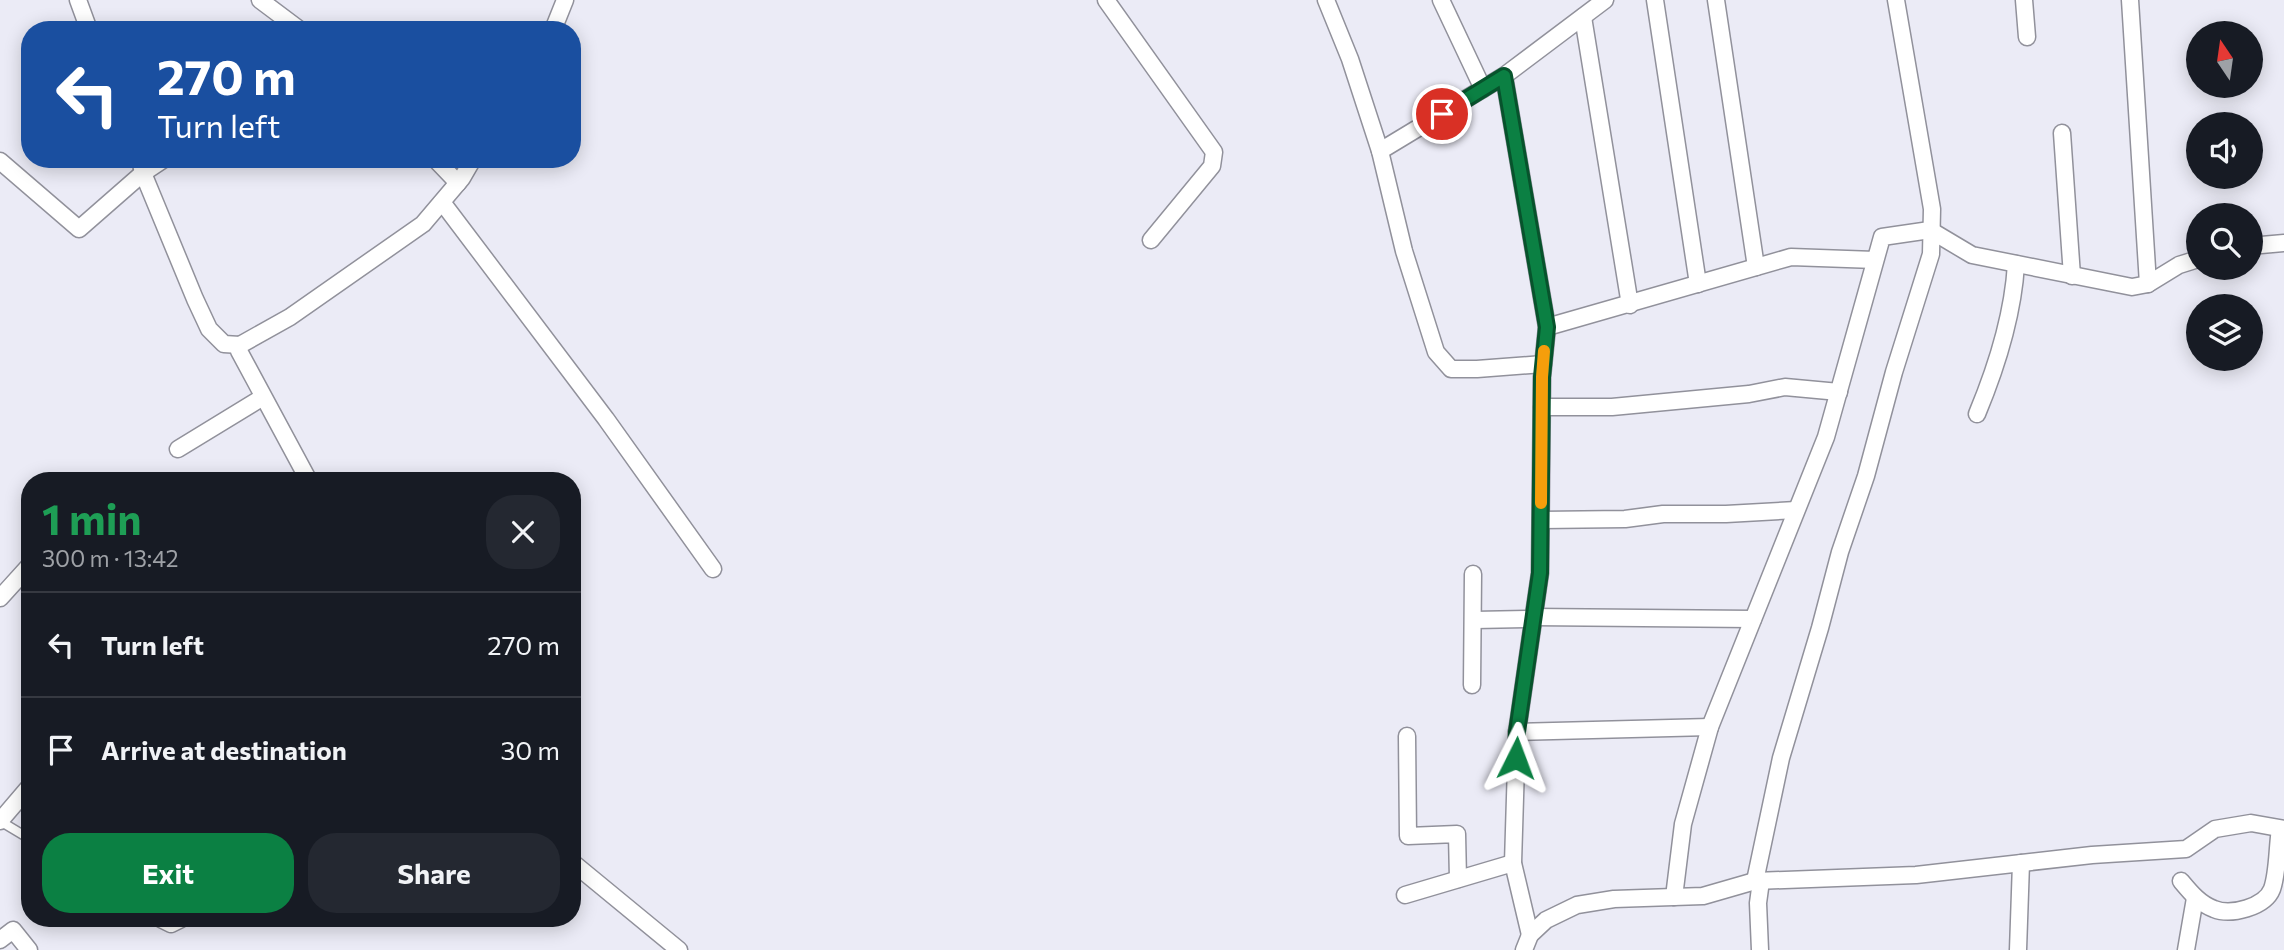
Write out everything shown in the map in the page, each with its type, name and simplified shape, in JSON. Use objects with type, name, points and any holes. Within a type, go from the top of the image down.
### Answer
[{"type":"street","points":[[78,0],[86,21]]},
{"type":"street","points":[[260,0],[288,21]]},
{"type":"street","points":[[557,21],[565,0]]},
{"type":"street","points":[[1106,0],[1214,152],[1212,166],[1151,240]]},
{"type":"street","points":[[1326,0],[1350,59],[1380,151],[1404,251],[1436,352],[1451,369],[1543,364]]},
{"type":"street","points":[[1441,0],[1483,89]]},
{"type":"street","points":[[1380,151],[1504,76],[1605,0]]},
{"type":"street","points":[[1655,0],[1698,284]]},
{"type":"street","points":[[1716,0],[1756,267]]},
{"type":"street","points":[[1760,950],[1758,881],[1781,758],[1840,552],[1866,476],[1894,372],[1931,254],[1931,209],[1896,0]]},
{"type":"street","points":[[2024,0],[2027,37]]},
{"type":"street","points":[[2130,0],[2148,284]]},
{"type":"street","points":[[1583,17],[1630,304]]},
{"type":"street","points":[[1504,76],[1547,327],[1543,364],[1540,573],[1517,732],[1513,863],[1527,943]]},
{"type":"street","points":[[2062,132],[2072,276]]},
{"type":"street","points":[[0,161],[79,229],[139,168]]},
{"type":"street","points":[[142,168],[209,328],[224,344],[240,345],[290,317],[423,224],[467,168]]},
{"type":"street","points":[[444,168],[458,183]]},
{"type":"street","points":[[442,202],[606,419],[713,569]]},
{"type":"street","points":[[1674,897],[1683,824],[1710,727],[1826,437],[1882,237],[1930,230],[1972,255],[2132,287],[2148,284],[2186,263]]},
{"type":"street","points":[[2263,245],[2284,243]]},
{"type":"street","points":[[1547,327],[1791,257],[1875,260]]},
{"type":"street","points":[[1977,414],[1993,375],[2011,309],[2016,264]]},
{"type":"street","points":[[240,345],[239,351],[304,472]]},
{"type":"street","points":[[1542,407],[1612,407],[1749,394],[1785,387],[1839,391]]},
{"type":"street","points":[[178,449],[264,397]]},
{"type":"street","points":[[1541,520],[1625,519],[1663,514],[1796,510]]},
{"type":"street","points":[[1472,685],[1473,574]]},
{"type":"street","points":[[0,598],[21,575]]},
{"type":"street","points":[[1474,620],[1753,619]]},
{"type":"street","points":[[1517,732],[1710,727]]},
{"type":"street","points":[[1407,736],[1408,836],[1457,834],[1458,879]]},
{"type":"street","points":[[0,821],[21,796]]},
{"type":"street","points":[[1527,943],[1546,920],[1577,905],[1614,899],[1703,897],[1758,881],[1916,875],[2092,855],[2186,849],[2214,829],[2251,823],[2282,829],[2272,888],[2259,905],[2238,910],[2216,910],[2195,898],[2181,881]]},
{"type":"street","points":[[1405,895],[1513,863]]},
{"type":"street","points":[[2018,950],[2021,863]]},
{"type":"street","points":[[581,869],[679,950]]},
{"type":"street","points":[[2186,950],[2195,898]]},
{"type":"street","points":[[0,940],[13,930],[29,950]]},
{"type":"lane","points":[[0,821],[21,834]]},
{"type":"slow traffic","points":[[1541,503],[1544,351]]},
{"type":"route","points":[[1442,114],[1504,76],[1547,327],[1542,377],[1540,573],[1517,732],[1516,758]]}]
